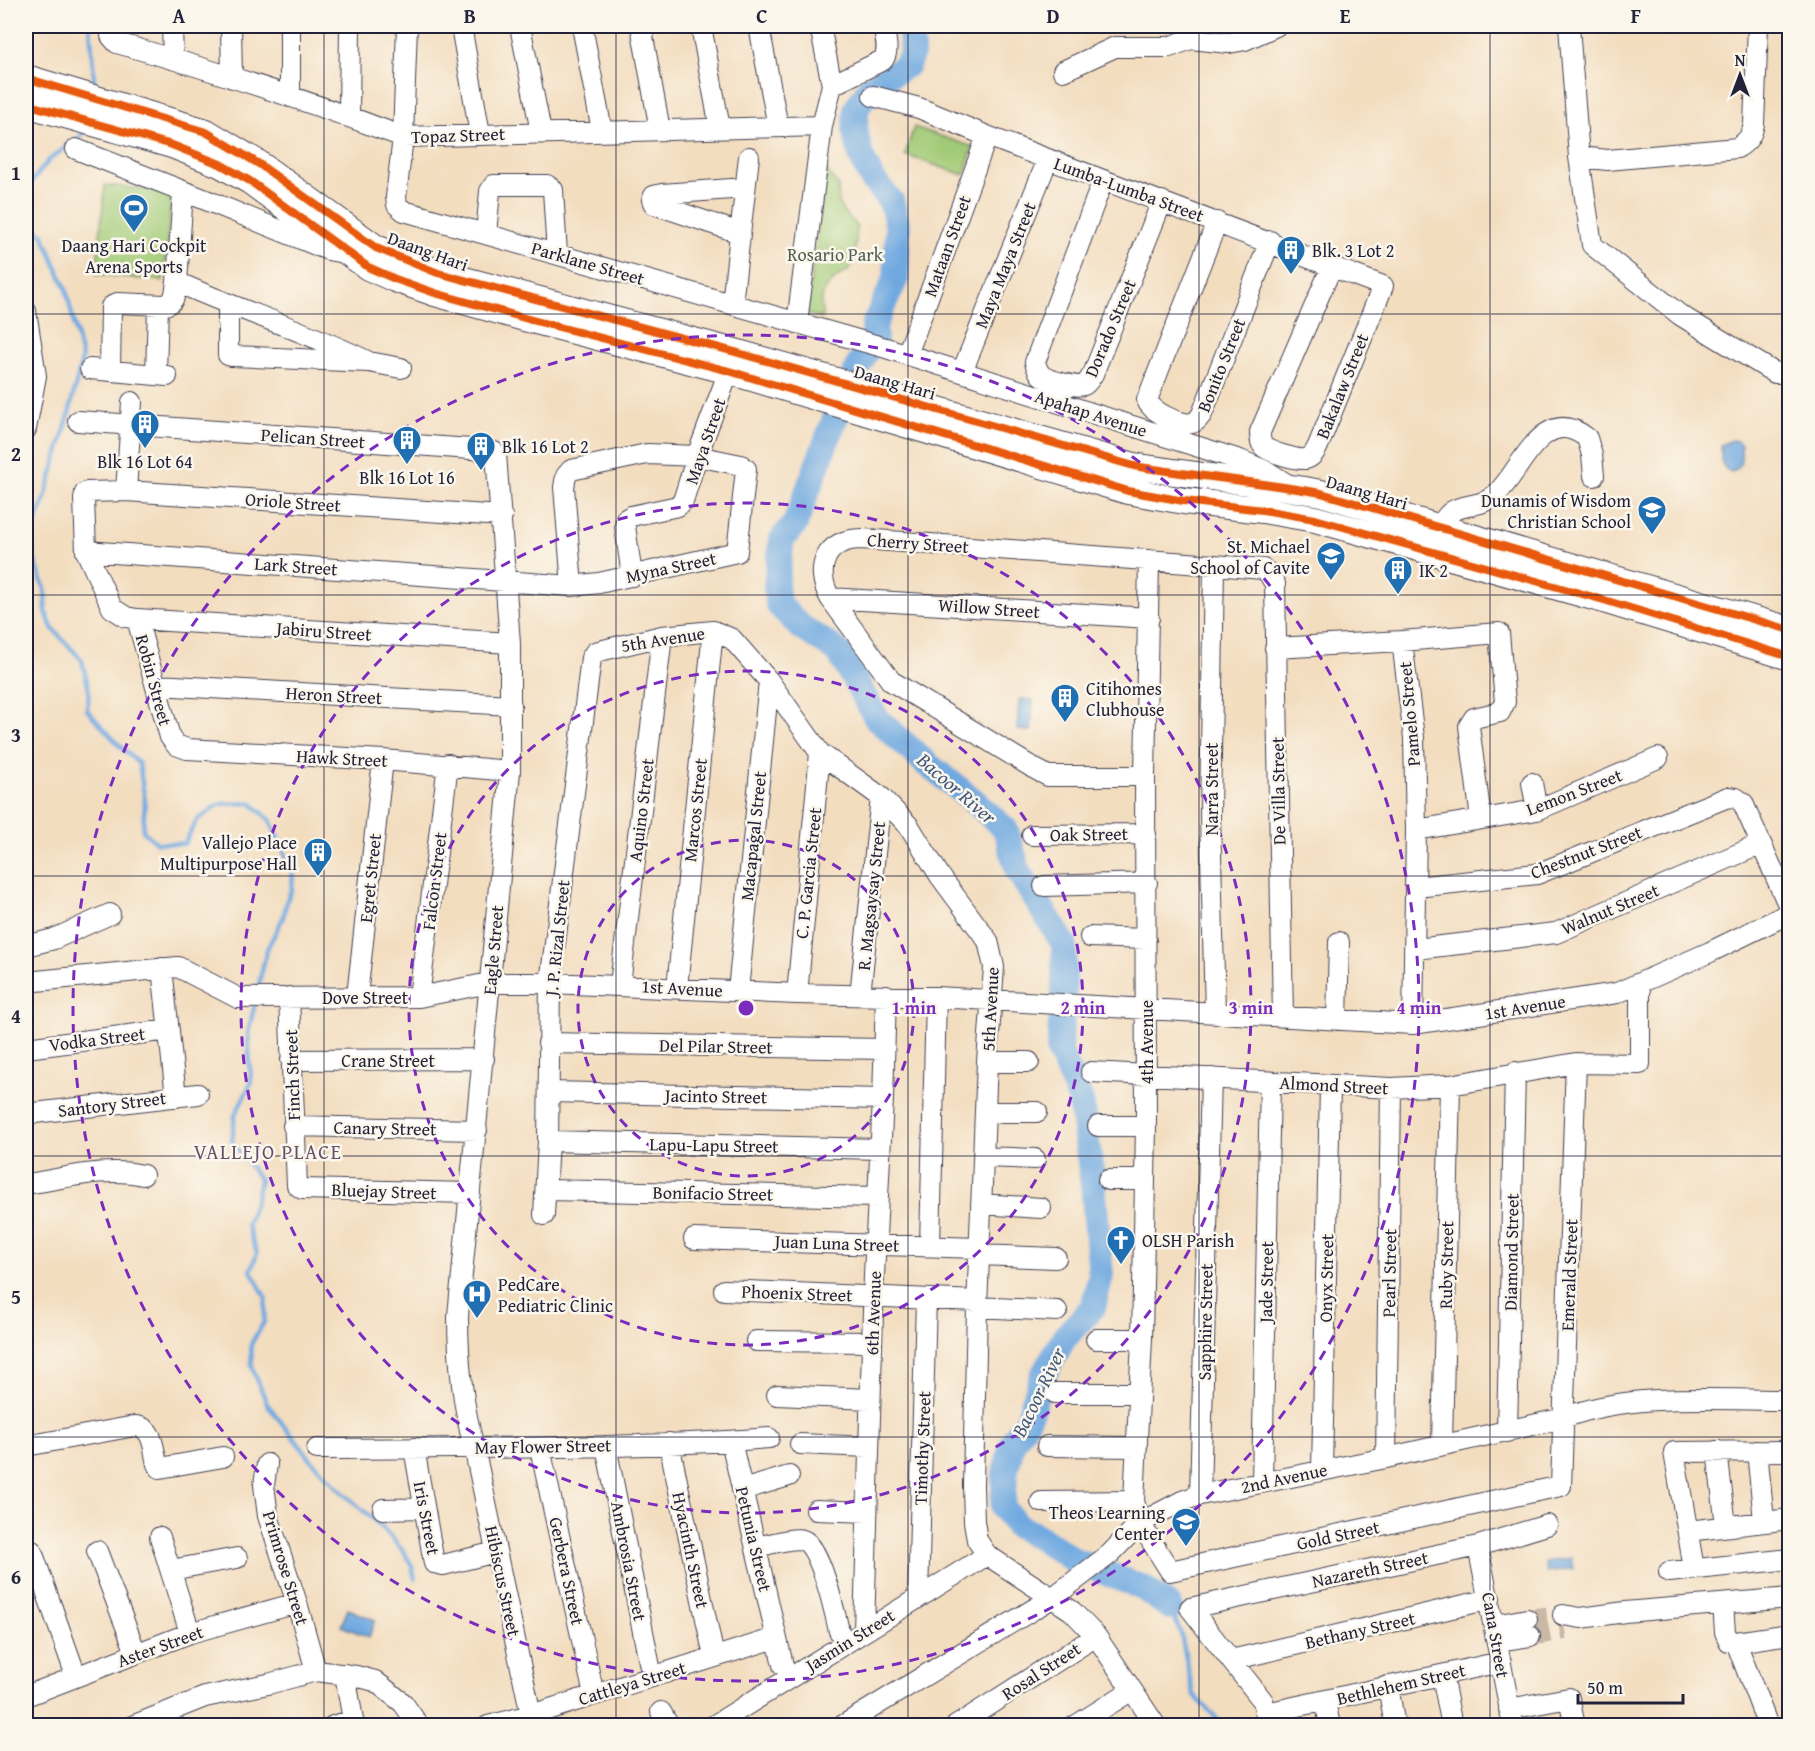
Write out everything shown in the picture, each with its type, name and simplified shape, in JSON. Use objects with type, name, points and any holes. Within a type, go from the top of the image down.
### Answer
[{"type":"main road","name":"Daang Hari","points":[[26,78],[65,102],[124,119],[206,132],[287,183],[376,248],[438,273],[481,295]]},
{"type":"main road","name":"Daang Hari","points":[[26,104],[65,102]]},
{"type":"main road","name":"Daang Hari","points":[[124,119],[172,144],[220,164],[250,181],[368,267],[395,279],[481,295],[732,361],[870,402],[1134,466],[1321,493],[1440,529],[1484,554]]},
{"type":"main road","name":"Daang Hari","points":[[870,402],[1128,491],[1314,519],[1484,554],[1607,589],[1779,628]]},
{"type":"main road","points":[[1290,515],[1291,488]]},
{"type":"main road","name":"Daang Hari","points":[[1607,589],[1762,650],[1790,657]]},
{"type":"main road","points":[[1762,650],[1779,628]]},
{"type":"street","points":[[172,26],[172,59]]},
{"type":"street","points":[[231,26],[232,78]]},
{"type":"street","points":[[290,26],[290,97]]},
{"type":"street","points":[[349,116],[350,26]]},
{"type":"street","points":[[403,137],[407,26]]},
{"type":"street","points":[[461,26],[480,134]]},
{"type":"street","points":[[520,26],[540,132]]},
{"type":"street","points":[[582,26],[602,131]]},
{"type":"street","points":[[641,26],[660,130]]},
{"type":"street","points":[[701,26],[720,128]]},
{"type":"street","points":[[759,26],[778,127]]},
{"type":"street","points":[[797,323],[822,126],[832,85],[820,26]]},
{"type":"street","points":[[832,85],[883,60],[887,54],[883,26]]},
{"type":"street","points":[[1063,71],[1115,47],[1168,47],[1191,39],[1229,43],[1261,34],[1276,26]]},
{"type":"street","points":[[1569,26],[1579,157],[1592,245],[1680,315],[1775,373],[1790,372]]},
{"type":"street","points":[[1579,157],[1608,160],[1737,148],[1746,142],[1752,133],[1754,124],[1758,26]]},
{"type":"street","name":"Topaz Street","points":[[111,31],[117,43],[349,116],[403,137],[822,126]]},
{"type":"street","name":"Lumba-Lumba Street","points":[[873,96],[919,108],[1383,286]]},
{"type":"street","name":"Mataan Street","points":[[907,355],[987,136]]},
{"type":"street","name":"Parklane Street","points":[[403,137],[396,197],[397,205],[404,211],[886,348]]},
{"type":"street","points":[[76,149],[328,250],[348,253]]},
{"type":"street","points":[[732,304],[749,157]]},
{"type":"street","name":"Maya Maya Street","points":[[962,372],[1048,159]]},
{"type":"street","name":"Dorado Street","points":[[1103,180],[1035,362],[1043,376],[1074,386],[1087,383],[1093,374],[1162,201]]},
{"type":"street","points":[[486,234],[490,191],[494,186],[547,185],[553,190],[557,254]]},
{"type":"street","points":[[740,233],[654,204],[652,200],[654,196],[662,194],[746,188]]},
{"type":"street","points":[[110,371],[111,307],[117,303],[171,304],[174,300],[183,191]]},
{"type":"street","name":"Bonito Street","points":[[1217,222],[1147,400],[1148,406],[1155,411],[1186,423],[1198,420],[1202,414],[1270,241]]},
{"type":"street","name":"Bakalaw Street","points":[[1332,266],[1260,432],[1260,440],[1268,449],[1296,459],[1306,459],[1312,455],[1318,446],[1383,286]]},
{"type":"street","points":[[177,282],[228,305],[330,342],[369,362]]},
{"type":"street","points":[[90,369],[161,375],[158,305]]},
{"type":"street","points":[[228,305],[228,355],[322,362],[369,362],[401,368]]},
{"type":"street","points":[[26,322],[31,377],[26,425]]},
{"type":"street","points":[[322,362],[330,342]]},
{"type":"street","name":"Apahap Avenue","points":[[886,348],[1240,460],[1268,472],[1291,488]]},
{"type":"street","name":"Maya Street","points":[[632,576],[626,519],[681,504],[686,498],[697,456],[732,361]]},
{"type":"street","points":[[126,491],[132,402]]},
{"type":"street","name":"Pelican Street","points":[[78,421],[494,452]]},
{"type":"street","points":[[1440,529],[1445,517],[1452,510],[1490,499],[1501,490],[1532,445],[1544,435],[1559,429],[1569,428],[1587,438],[1592,455],[1594,476]]},
{"type":"street","name":"Eagle Street","points":[[474,1447],[462,1390],[458,1355],[458,1316],[510,771],[511,705],[507,580],[497,458],[494,452]]},
{"type":"street","points":[[572,586],[564,487],[566,476],[571,470],[647,453],[697,456]]},
{"type":"street","name":"Myna Street","points":[[507,580],[572,586],[632,576],[737,552],[746,469],[741,465],[697,456]]},
{"type":"street","name":"Oriole Street","points":[[85,493],[126,491],[502,516]]},
{"type":"street","name":"Robin Street","points":[[85,493],[86,551],[112,608],[126,617],[137,619],[170,737],[176,745]]},
{"type":"street","name":"Cherry Street","points":[[1145,776],[1048,776],[891,681],[830,598],[821,574],[823,562],[834,548],[852,539],[1263,569]]},
{"type":"street","name":"Lark Street","points":[[86,551],[507,580]]},
{"type":"street","name":"4th Avenue","points":[[1140,1523],[1134,1501],[1142,1339],[1146,1126],[1145,776],[1149,560]]},
{"type":"street","name":"Narra Street","points":[[1214,565],[1210,815],[1215,1014]]},
{"type":"street","name":"De Villa Street","points":[[1263,569],[1275,584],[1283,1017]]},
{"type":"street","name":"Willow Street","points":[[830,598],[1149,618]]},
{"type":"street","name":"Jabiru Street","points":[[137,619],[510,643]]},
{"type":"street","name":"5th Avenue","points":[[590,663],[595,652],[662,636],[713,631],[732,639],[769,681],[820,753],[881,797],[909,826],[940,876],[988,941],[994,968],[990,999],[977,1304],[974,1521],[977,1540],[987,1555]]},
{"type":"street","name":"Marcos Street","points":[[677,988],[713,631]]},
{"type":"street","name":"Pamelo Street","points":[[1413,1024],[1416,887],[1414,738],[1402,641],[1499,633],[1505,702],[1500,712],[1474,718],[1469,726],[1481,819]]},
{"type":"street","name":"Aquino Street","points":[[620,985],[662,636]]},
{"type":"street","points":[[1275,648],[1402,641]]},
{"type":"street","name":"J. P. Rizal Street","points":[[544,1215],[547,1190],[550,983],[590,663]]},
{"type":"street","name":"Macapagal Street","points":[[738,991],[769,681]]},
{"type":"street","name":"Heron Street","points":[[157,685],[511,705]]},
{"type":"street","name":"Hawk Street","points":[[176,745],[187,748],[448,764],[510,771]]},
{"type":"street","name":"C. P. Garcia Street","points":[[796,994],[820,753]]},
{"type":"street","name":"Lemon Street","points":[[1416,830],[1537,810],[1658,758]]},
{"type":"street","name":"Egret Street","points":[[357,996],[383,760]]},
{"type":"street","name":"Falcon Street","points":[[419,997],[448,764]]},
{"type":"street","points":[[1532,783],[1537,810]]},
{"type":"street","name":"R. Magsaysay Street","points":[[860,995],[881,797]]},
{"type":"street","name":"Chestnut Street","points":[[1416,887],[1537,874],[1728,797],[1736,798],[1743,803],[1761,844]]},
{"type":"street","name":"Oak Street","points":[[1032,835],[1146,834]]},
{"type":"street","points":[[1761,844],[1790,911]]},
{"type":"street","name":"Walnut Street","points":[[1415,949],[1556,933],[1761,844]]},
{"type":"street","points":[[1044,886],[1147,883]]},
{"type":"street","name":"1st Avenue","points":[[489,983],[620,985],[796,994],[990,999],[1413,1024],[1617,993],[1710,952],[1790,911]]},
{"type":"street","points":[[26,946],[54,939],[110,914]]},
{"type":"street","points":[[1090,937],[1146,939]]},
{"type":"street","points":[[1337,1020],[1340,942]]},
{"type":"street","points":[[26,982],[162,968],[176,1097]]},
{"type":"street","name":"Dove Street","points":[[162,968],[183,968],[233,997],[241,998],[419,997],[489,983]]},
{"type":"street","name":"Almond Street","points":[[1091,1072],[1391,1088],[1450,1084],[1576,1063],[1640,1064],[1640,983]]},
{"type":"street","name":"6th Avenue","points":[[864,1631],[873,1296],[886,995]]},
{"type":"street","name":"Finch Street","points":[[289,997],[295,1182],[299,1188]]},
{"type":"street","points":[[930,1246],[936,997]]},
{"type":"street","name":"Vodka Street","points":[[26,1048],[169,1030]]},
{"type":"street","name":"Del Pilar Street","points":[[548,1043],[884,1049]]},
{"type":"street","name":"Crane Street","points":[[291,1060],[484,1059]]},
{"type":"street","points":[[987,1062],[1029,1062]]},
{"type":"street","name":"Emerald Street","points":[[1561,1486],[1576,1063]]},
{"type":"street","name":"Diamond Street","points":[[1507,1432],[1515,1072]]},
{"type":"street","name":"Sapphire Street","points":[[1200,1495],[1210,1078]]},
{"type":"street","name":"Jade Street","points":[[1262,1483],[1270,1082]]},
{"type":"street","name":"Ruby Street","points":[[1442,1445],[1450,1084]]},
{"type":"street","name":"Onyx Street","points":[[1322,1470],[1330,1086]]},
{"type":"street","name":"Pearl Street","points":[[1386,1458],[1391,1088]]},
{"type":"street","name":"Jacinto Street","points":[[549,1092],[883,1100]]},
{"type":"street","name":"Santory Street","points":[[26,1114],[198,1094]]},
{"type":"street","points":[[986,1112],[1037,1112]]},
{"type":"street","name":"Canary Street","points":[[293,1126],[477,1130]]},
{"type":"street","points":[[1098,1126],[1146,1126]]},
{"type":"street","name":"Lapu-Lapu Street","points":[[548,1141],[880,1149]]},
{"type":"street","points":[[984,1156],[1035,1159]]},
{"type":"street","points":[[26,1184],[96,1174],[130,1172],[143,1175]]},
{"type":"street","points":[[1108,1180],[1145,1180]]},
{"type":"street","name":"Bluejay Street","points":[[299,1188],[470,1193]]},
{"type":"street","name":"Bonifacio Street","points":[[547,1190],[879,1197]]},
{"type":"street","points":[[981,1204],[1041,1208]]},
{"type":"street","name":"Juan Luna Street","points":[[694,1239],[930,1246],[1056,1258]]},
{"type":"street","name":"Phoenix Street","points":[[724,1290],[926,1299],[1057,1311]]},
{"type":"street","name":"Timothy Street","points":[[918,1598],[926,1299]]},
{"type":"street","points":[[1096,1339],[1142,1339]]},
{"type":"street","points":[[756,1341],[872,1342]]},
{"type":"street","points":[[1055,1393],[1139,1393]]},
{"type":"street","points":[[777,1395],[870,1399]]},
{"type":"street","name":"2nd Avenue","points":[[842,1725],[1057,1594],[1110,1554],[1140,1523],[1182,1501],[1200,1495],[1507,1432],[1564,1418],[1584,1410],[1635,1401],[1790,1400]]},
{"type":"street","points":[[26,1446],[143,1426],[150,1432],[157,1464],[160,1468],[222,1457]]},
{"type":"street","name":"May Flower Street","points":[[317,1449],[540,1448],[769,1438]]},
{"type":"street","name":"Petunia Street","points":[[731,1441],[783,1665]]},
{"type":"street","name":"Hyacinth Street","points":[[669,1443],[714,1657]]},
{"type":"street","points":[[800,1444],[869,1447]]},
{"type":"street","name":"Ambrosia Street","points":[[606,1446],[652,1677]]},
{"type":"street","points":[[1047,1446],[1137,1447]]},
{"type":"street","name":"Hibiscus Street","points":[[474,1447],[531,1715]]},
{"type":"street","name":"Iris Street","points":[[414,1448],[434,1563],[443,1565],[496,1552]]},
{"type":"street","name":"Gerbera Street","points":[[540,1448],[594,1695]]},
{"type":"street","points":[[1717,1451],[1726,1526]]},
{"type":"street","points":[[1757,1451],[1764,1521]]},
{"type":"street","points":[[1694,1569],[1674,1452],[1790,1451]]},
{"type":"street","name":"Primrose Street","points":[[267,1464],[264,1485],[268,1516],[297,1603],[316,1671]]},
{"type":"street","points":[[742,1490],[789,1476]]},
{"type":"street","name":"Gold Street","points":[[1140,1523],[1170,1571],[1561,1486]]},
{"type":"street","points":[[1041,1502],[1134,1501]]},
{"type":"street","points":[[382,1509],[424,1508]]},
{"type":"street","points":[[816,1510],[867,1512]]},
{"type":"street","points":[[1688,1531],[1790,1518]]},
{"type":"street","name":"Nazareth Street","points":[[1231,1660],[1190,1608],[1478,1546],[1547,1525]]},
{"type":"street","points":[[160,1537],[190,1633]]},
{"type":"street","points":[[756,1547],[800,1539],[809,1543],[827,1580],[839,1631]]},
{"type":"street","name":"Cana Street","points":[[1478,1546],[1511,1717]]},
{"type":"street","points":[[32,1551],[76,1677]]},
{"type":"street","points":[[98,1551],[136,1653]]},
{"type":"street","points":[[987,1555],[1057,1594],[1096,1636],[1156,1725]]},
{"type":"street","name":"Jasmin Street","points":[[713,1725],[987,1555]]},
{"type":"street","points":[[171,1570],[237,1558]]},
{"type":"street","points":[[1669,1572],[1790,1559]]},
{"type":"street","points":[[1570,1621],[1625,1612],[1790,1598]]},
{"type":"street","name":"Bethany Street","points":[[1231,1660],[1490,1599]]},
{"type":"street","name":"Aster Street","points":[[26,1696],[190,1633],[297,1603]]},
{"type":"street","points":[[1723,1604],[1725,1632],[1730,1641],[1789,1635]]},
{"type":"street","points":[[1496,1633],[1529,1628]]},
{"type":"street","name":"Rosal Street","points":[[956,1725],[1096,1636]]},
{"type":"street","name":"Cattleya Street","points":[[488,1725],[531,1715],[776,1638]]},
{"type":"street","points":[[1736,1642],[1768,1725]]},
{"type":"street","points":[[1231,1660],[1263,1701],[1267,1719]]},
{"type":"street","name":"Bethlehem Street","points":[[1267,1719],[1325,1701],[1501,1662]]},
{"type":"street","points":[[132,1725],[205,1697],[316,1671],[345,1674],[375,1681],[403,1702],[419,1725]]},
{"type":"street","points":[[333,1725],[354,1723],[345,1674]]},
{"type":"street","points":[[1442,1675],[1452,1725]]},
{"type":"street","points":[[1388,1686],[1395,1725]]},
{"type":"street","points":[[1075,1725],[1132,1689]]},
{"type":"street","points":[[1511,1717],[1569,1698],[1575,1725]]},
{"type":"street","points":[[1325,1701],[1330,1725]]},
{"type":"green space","points":[[914,127],[973,147],[964,175],[905,155]]},
{"type":"green space","name":"Rosario Park","points":[[826,170],[838,185],[839,204],[843,212],[857,228],[854,262],[849,270],[837,277],[825,289],[821,302],[823,318],[806,314]]},
{"type":"green space","name":"Daang Hari Cockpit Arena Sports","points":[[105,185],[172,192],[163,281],[96,274]]},
{"type":"water","points":[[1731,440],[1741,445],[1741,461],[1738,467],[1731,472],[1724,467],[1721,445]]},
{"type":"water","points":[[1019,699],[1033,700],[1031,731],[1017,730]]},
{"type":"water","points":[[1571,1558],[1573,1569],[1547,1573],[1545,1562]]},
{"type":"water","points":[[348,1609],[375,1620],[369,1637],[341,1626]]},
{"type":"waterway","points":[[90,26],[95,91]]},
{"type":"waterway","name":"Bacoor River","points":[[909,26],[912,53],[907,65],[870,88],[856,109],[855,131],[861,156],[872,179],[891,201],[898,227],[896,278],[874,325],[875,339],[858,367],[834,421],[795,524],[782,539],[776,585],[778,604],[801,627],[838,651],[877,719],[1006,830],[1018,871],[1064,944],[1064,987],[1059,1050],[1081,1101],[1093,1184],[1101,1275],[1093,1307],[1064,1338],[1042,1377],[1028,1419],[1012,1443],[1005,1474],[1003,1507],[1016,1525],[1072,1559],[1143,1588],[1170,1607]]},
{"type":"waterway","points":[[26,189],[49,160],[82,135],[86,128]]},
{"type":"waterway","points":[[26,220],[43,235],[66,289],[82,358],[68,418],[43,505],[30,535],[34,559],[45,589],[46,612],[52,628],[82,660],[89,691],[87,710],[139,764],[145,800],[143,831],[157,843],[184,844],[197,820],[220,804],[251,803],[270,820],[293,872],[292,889],[283,918],[267,949],[257,992]]},
{"type":"waterway","points":[[255,1003],[248,1033],[251,1083],[235,1115],[232,1142],[260,1180],[247,1225],[257,1253],[251,1271],[266,1298],[264,1322],[251,1344],[252,1367],[267,1404],[312,1461],[341,1491],[382,1527],[404,1552],[412,1566],[415,1579]]},
{"type":"waterway","name":"Bacoor River","points":[[1170,1607],[1181,1634],[1193,1694],[1224,1726]]},
{"type":"tunnel","points":[[1527,1619],[1563,1615]]},
{"type":"tunnel","points":[[1530,1636],[1565,1630]]},
{"type":"cycle path","points":[[26,78],[206,132],[259,164],[376,248],[438,273],[735,352],[1134,466],[1321,493],[1790,630]]},
{"type":"cycle path","points":[[26,104],[172,145],[220,164],[250,181],[368,267],[435,293],[729,371],[1128,491],[1315,519],[1604,600],[1790,657]]},
{"type":"place","name":"Daang Hari Cockpit Arena Sports","points":[[134,234]]},
{"type":"place","name":"Blk. 3 Lot 2","points":[[1291,276]]},
{"type":"place","name":"Blk 16 Lot 64","points":[[145,450]]},
{"type":"place","name":"Blk 16 Lot 16","points":[[407,466]]},
{"type":"place","name":"Blk 16 Lot 2","points":[[481,472]]},
{"type":"place","name":"Dunamis of Wisdom Christian School","points":[[1652,536]]},
{"type":"place","name":"St. Michael School of Cavite","points":[[1331,582]]},
{"type":"place","name":"IK 2","points":[[1398,596]]},
{"type":"place","name":"Citihomes Clubhouse","points":[[1065,724]]},
{"type":"place","name":"Vallejo Place Multipurpose Hall","points":[[318,878]]},
{"type":"place","name":"OLSH Parish","points":[[1121,1266]]},
{"type":"place","name":"PedCare Pediatric Clinic","points":[[477,1320]]},
{"type":"place","name":"Theos Learning Center","points":[[1186,1548]]},
{"type":"district","name":"VALLEJO PLACE","points":[[268,1151]]}]
